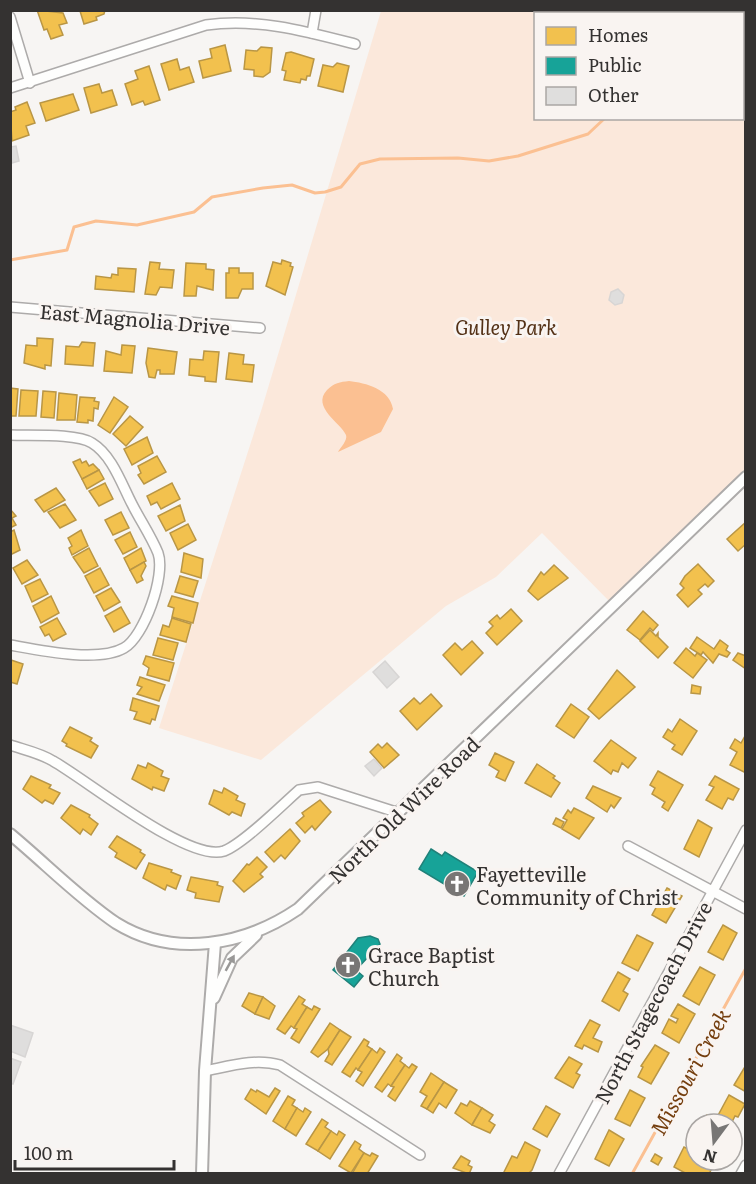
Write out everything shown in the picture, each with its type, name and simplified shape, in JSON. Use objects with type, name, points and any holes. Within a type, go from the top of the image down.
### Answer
[{"type":"street","points":[[312,33],[316,10]]},
{"type":"street","points":[[10,17],[30,83]]},
{"type":"street","points":[[10,88],[206,26],[252,22],[355,44]]},
{"type":"street","name":"East Magnolia Drive","points":[[10,308],[260,328]]},
{"type":"street","points":[[10,435],[76,439],[92,443],[108,460],[159,555],[159,573],[148,612],[139,634],[123,649],[94,655],[52,653],[10,645]]},
{"type":"street","name":"North Old Wire Road","points":[[10,834],[118,924],[152,939],[182,944],[215,943],[235,940],[263,929],[298,909],[746,477]]},
{"type":"street","points":[[10,745],[52,760],[160,832],[216,853],[234,845],[299,790],[308,787],[318,787],[399,813]]},
{"type":"street","name":"North Stagecoach Drive","points":[[559,1173],[746,830]]},
{"type":"street","points":[[628,846],[746,909]]},
{"type":"street","points":[[210,1007],[232,958],[263,929]]},
{"type":"street","points":[[202,1173],[205,1071],[215,943]]},
{"type":"street","points":[[205,1071],[258,1062],[280,1065],[420,1155]]},
{"type":"street","points":[[741,1173],[746,1165]]},
{"type":"green space","name":"Gulley Park","points":[[381,11],[745,11],[745,477],[612,604],[542,533],[496,577],[446,606],[261,760],[159,728],[262,408]]},
{"type":"shaded area","points":[[349,381],[376,388],[387,396],[393,409],[381,432],[338,452],[345,442],[346,435],[325,409],[323,396],[332,386]]},
{"type":"building: Homes","points":[[37,10],[63,13],[67,23],[59,25],[63,35],[51,39],[47,29],[44,30]]},
{"type":"building: Homes","points":[[105,10],[104,14],[96,17],[97,20],[84,24],[80,11]]},
{"type":"building: Homes","points":[[225,45],[231,71],[203,78],[199,61],[212,58],[210,49]]},
{"type":"building: Homes","points":[[261,47],[272,48],[270,72],[263,77],[254,76],[254,70],[244,69],[246,50],[257,51]]},
{"type":"building: Homes","points":[[291,52],[314,59],[310,76],[307,76],[306,80],[301,79],[300,83],[284,80],[286,71],[282,70],[286,53]]},
{"type":"building: Homes","points":[[177,59],[180,70],[189,67],[194,82],[169,90],[161,64]]},
{"type":"building: Homes","points":[[337,63],[349,66],[343,92],[318,86],[323,65],[333,67]]},
{"type":"building: Homes","points":[[149,66],[160,100],[145,105],[143,101],[132,105],[125,84],[138,79],[135,71]]},
{"type":"building: Homes","points":[[99,84],[102,93],[112,90],[117,105],[91,113],[84,88]]},
{"type":"building: Homes","points":[[73,94],[79,110],[46,121],[40,103]]},
{"type":"building: Homes","points":[[27,102],[35,123],[26,126],[29,135],[12,141],[10,112]]},
{"type":"building: Homes","points":[[282,260],[291,263],[290,266],[293,267],[285,295],[266,286],[273,262],[281,264]]},
{"type":"building: Homes","points":[[150,262],[160,263],[159,269],[174,270],[172,288],[160,287],[156,295],[145,294]]},
{"type":"building: Homes","points":[[186,263],[206,264],[206,269],[214,270],[213,290],[197,286],[196,296],[184,296]]},
{"type":"building: Homes","points":[[118,268],[136,269],[134,292],[95,289],[96,276],[111,278],[112,274],[118,275]]},
{"type":"building: Homes","points":[[229,268],[239,268],[239,273],[253,273],[253,289],[242,289],[238,298],[226,298],[226,273],[229,273]]},
{"type":"building: Homes","points":[[37,338],[53,339],[51,366],[45,365],[45,369],[24,363],[26,345],[37,346]]},
{"type":"building: Homes","points":[[82,342],[95,343],[93,366],[65,364],[66,346],[79,347]]},
{"type":"building: Homes","points":[[122,345],[135,346],[132,373],[104,371],[106,351],[121,355]]},
{"type":"building: Homes","points":[[148,348],[177,352],[174,374],[160,374],[160,370],[157,370],[155,378],[149,377],[146,363]]},
{"type":"building: Homes","points":[[204,351],[219,352],[216,382],[205,381],[205,377],[189,375],[190,359],[203,360]]},
{"type":"building: Homes","points":[[229,353],[244,355],[243,364],[254,365],[252,382],[226,379]]},
{"type":"building: Homes","points":[[10,388],[18,389],[16,416],[10,416]]},
{"type":"building: Homes","points":[[21,390],[38,391],[36,416],[19,416]]},
{"type":"building: Homes","points":[[43,391],[56,392],[54,418],[41,417]]},
{"type":"building: Homes","points":[[59,393],[77,395],[75,420],[57,420]]},
{"type":"building: Homes","points":[[80,397],[95,398],[94,401],[99,402],[98,409],[94,408],[93,421],[77,422]]},
{"type":"building: Homes","points":[[114,397],[128,407],[110,433],[98,425]]},
{"type":"building: Homes","points":[[130,416],[143,427],[126,446],[113,434]]},
{"type":"building: Homes","points":[[147,437],[153,453],[132,465],[124,449]]},
{"type":"building: Homes","points":[[157,456],[166,472],[144,484],[138,475],[141,473],[138,466]]},
{"type":"building: Homes","points":[[80,459],[82,463],[86,461],[89,466],[93,464],[99,470],[82,479],[73,462]]},
{"type":"building: Homes","points":[[99,470],[104,479],[87,489],[82,479]]},
{"type":"building: Homes","points":[[105,483],[113,499],[99,506],[89,491]]},
{"type":"building: Homes","points":[[172,483],[180,499],[161,509],[157,502],[151,505],[147,496]]},
{"type":"building: Homes","points":[[56,488],[65,500],[44,512],[35,500]]},
{"type":"building: Homes","points":[[65,504],[76,520],[60,528],[48,512]]},
{"type":"building: Homes","points":[[180,505],[185,521],[166,531],[158,516]]},
{"type":"building: Homes","points":[[10,509],[16,516],[12,518],[16,525],[10,528]]},
{"type":"building: Homes","points":[[121,512],[129,528],[113,535],[105,520]]},
{"type":"building: Homes","points":[[746,522],[746,544],[738,551],[727,539]]},
{"type":"building: Homes","points":[[188,524],[196,540],[178,550],[170,533]]},
{"type":"building: Homes","points":[[14,530],[20,550],[10,555],[10,532]]},
{"type":"building: Homes","points":[[81,530],[88,546],[72,555],[69,548],[72,546],[68,538]]},
{"type":"building: Homes","points":[[130,532],[137,547],[123,554],[115,540]]},
{"type":"building: Homes","points":[[89,548],[98,566],[84,573],[73,557]]},
{"type":"building: Homes","points":[[141,548],[146,561],[130,570],[124,558]]},
{"type":"building: Homes","points":[[184,553],[203,559],[201,578],[181,572]]},
{"type":"building: Homes","points":[[27,560],[38,575],[22,584],[13,568]]},
{"type":"building: Homes","points":[[144,562],[146,566],[141,576],[143,580],[137,583],[130,570]]},
{"type":"building: Homes","points":[[698,564],[714,581],[708,587],[705,584],[698,590],[702,594],[688,607],[677,595],[684,588],[680,584],[685,576]]},
{"type":"building: Homes","points":[[554,565],[568,578],[538,600],[528,591],[541,572],[544,575]]},
{"type":"building: Homes","points":[[100,568],[109,585],[94,593],[85,576]]},
{"type":"building: Homes","points":[[180,576],[198,581],[193,597],[175,592]]},
{"type":"building: Homes","points":[[40,579],[48,594],[32,602],[25,586]]},
{"type":"building: Homes","points":[[111,588],[120,602],[104,611],[96,596]]},
{"type":"building: Homes","points":[[51,596],[59,613],[41,623],[33,606]]},
{"type":"building: Homes","points":[[172,596],[198,603],[193,623],[172,617],[174,608],[168,606]]},
{"type":"building: Homes","points":[[121,607],[130,623],[114,632],[105,616]]},
{"type":"building: Homes","points":[[511,609],[522,621],[497,645],[486,633],[493,626],[489,622],[497,615],[500,619]]},
{"type":"building: Homes","points":[[643,611],[658,625],[653,631],[650,628],[640,640],[627,630]]},
{"type":"building: Homes","points":[[57,618],[66,634],[53,641],[49,634],[45,636],[40,627]]},
{"type":"building: Homes","points":[[172,618],[191,624],[186,642],[160,635],[163,625],[169,627]]},
{"type":"building: Homes","points":[[650,630],[656,636],[658,633],[658,637],[668,647],[658,658],[640,641]]},
{"type":"building: Homes","points":[[697,637],[714,649],[720,640],[728,646],[726,650],[730,653],[727,657],[719,654],[713,663],[703,652],[701,655],[690,648]]},
{"type":"building: Homes","points":[[158,638],[178,643],[173,660],[153,655]]},
{"type":"building: Homes","points":[[472,641],[483,653],[461,675],[443,655],[455,643],[462,650]]},
{"type":"building: Homes","points":[[686,648],[695,656],[697,653],[707,660],[693,678],[674,663]]},
{"type":"building: Homes","points":[[738,653],[746,656],[746,669],[733,660]]},
{"type":"building: Homes","points":[[146,656],[174,663],[169,681],[147,675],[149,668],[143,664]]},
{"type":"building: Homes","points":[[11,660],[23,664],[17,684],[10,682]]},
{"type":"building: Homes","points":[[617,670],[635,687],[599,719],[588,709]]},
{"type":"building: Homes","points":[[140,677],[165,685],[159,701],[137,694],[142,687],[137,685]]},
{"type":"building: Homes","points":[[692,685],[701,687],[700,694],[691,693]]},
{"type":"building: Homes","points":[[431,694],[442,706],[417,730],[400,711],[414,698],[420,704]]},
{"type":"building: Homes","points":[[133,698],[159,706],[155,720],[152,719],[150,724],[134,719],[137,712],[130,710]]},
{"type":"building: Homes","points":[[571,704],[589,717],[574,738],[556,726]]},
{"type":"building: Homes","points":[[680,719],[697,731],[682,755],[672,749],[675,745],[663,737],[668,729],[672,732]]},
{"type":"building: Homes","points":[[70,727],[92,738],[90,741],[98,746],[91,758],[66,746],[67,744],[62,741]]},
{"type":"building: Homes","points":[[745,736],[746,773],[730,765],[737,752],[730,748],[735,739],[741,743]]},
{"type":"building: Homes","points":[[611,740],[636,758],[628,768],[622,763],[618,772],[613,770],[611,774],[594,761]]},
{"type":"building: Homes","points":[[387,743],[399,755],[384,768],[370,752],[378,744],[382,748]]},
{"type":"building: Homes","points":[[495,753],[514,762],[505,781],[496,777],[499,771],[489,765]]},
{"type":"building: Homes","points":[[148,763],[163,771],[161,776],[169,779],[164,791],[153,787],[152,790],[132,779],[138,765],[146,768]]},
{"type":"building: Homes","points":[[537,764],[555,776],[553,778],[560,783],[551,797],[525,783]]},
{"type":"building: Homes","points":[[658,771],[683,785],[668,811],[662,807],[665,802],[652,794],[655,788],[650,785]]},
{"type":"building: Homes","points":[[31,776],[51,785],[49,788],[60,793],[53,804],[45,800],[42,803],[23,789]]},
{"type":"building: Homes","points":[[715,776],[739,789],[733,800],[728,798],[722,809],[706,800],[714,787],[709,785]]},
{"type":"building: Homes","points":[[593,786],[621,798],[614,808],[611,805],[607,812],[586,798]]},
{"type":"building: Homes","points":[[224,788],[238,796],[236,800],[245,804],[241,816],[232,812],[229,815],[209,804],[214,790],[222,793]]},
{"type":"building: Homes","points":[[320,800],[331,812],[315,830],[312,826],[305,833],[296,823],[304,816],[302,813]]},
{"type":"building: Homes","points":[[71,805],[90,815],[89,817],[98,824],[91,835],[83,829],[80,834],[61,818]]},
{"type":"building: Homes","points":[[574,808],[594,818],[579,839],[562,829],[567,820],[563,818],[568,810],[571,813]]},
{"type":"building: Homes","points":[[556,818],[564,822],[561,828],[553,824]]},
{"type":"building: Homes","points":[[698,820],[712,828],[699,857],[684,849]]},
{"type":"building: Homes","points":[[290,829],[300,841],[285,859],[281,855],[274,862],[265,852]]},
{"type":"building: Homes","points":[[117,836],[141,850],[140,852],[145,855],[136,869],[115,857],[117,853],[109,847]]},
{"type":"building: Homes","points":[[257,857],[267,867],[260,874],[263,877],[244,892],[233,881],[247,864],[249,865]]},
{"type":"building: Homes","points":[[149,863],[172,870],[171,872],[181,876],[176,889],[167,885],[165,890],[143,878]]},
{"type":"building: Homes","points":[[191,877],[218,882],[217,885],[223,887],[219,902],[195,898],[196,893],[187,890]]},
{"type":"building: Homes","points":[[667,888],[682,896],[666,923],[652,915]]},
{"type":"building: Homes","points":[[723,925],[737,933],[723,960],[708,952]]},
{"type":"building: Homes","points":[[637,935],[653,943],[638,971],[622,963]]},
{"type":"building: Homes","points":[[700,967],[715,975],[699,1005],[683,996]]},
{"type":"building: Homes","points":[[618,972],[630,979],[623,991],[628,994],[619,1011],[602,1001]]},
{"type":"building: Homes","points":[[249,993],[263,997],[255,1014],[242,1006]]},
{"type":"building: Homes","points":[[299,996],[305,1000],[302,1004],[307,1007],[294,1028],[291,1026],[285,1034],[277,1029]]},
{"type":"building: Homes","points":[[263,997],[275,1006],[269,1019],[255,1014]]},
{"type":"building: Homes","points":[[678,1004],[695,1014],[679,1043],[662,1033],[669,1019],[676,1023],[678,1019],[671,1016]]},
{"type":"building: Homes","points":[[314,1006],[320,1009],[299,1043],[291,1038],[297,1029],[294,1028],[307,1007],[312,1010]]},
{"type":"building: Homes","points":[[590,1020],[600,1025],[593,1038],[602,1042],[598,1052],[584,1045],[582,1049],[575,1046]]},
{"type":"building: Homes","points":[[330,1023],[340,1030],[328,1049],[318,1057],[311,1052]]},
{"type":"building: Homes","points":[[340,1030],[351,1037],[332,1065],[325,1061],[329,1054],[328,1049]]},
{"type":"building: Homes","points":[[364,1039],[369,1042],[367,1046],[372,1049],[358,1070],[356,1068],[350,1077],[342,1072]]},
{"type":"building: Homes","points":[[655,1045],[669,1053],[651,1084],[638,1077],[643,1067],[641,1066]]},
{"type":"building: Homes","points":[[380,1048],[385,1052],[363,1086],[356,1081],[362,1072],[358,1070],[372,1049],[377,1053]]},
{"type":"building: Homes","points":[[397,1054],[405,1065],[391,1086],[388,1084],[382,1092],[375,1087]]},
{"type":"building: Homes","points":[[569,1057],[582,1064],[576,1073],[580,1075],[573,1088],[555,1078]]},
{"type":"building: Homes","points":[[412,1064],[417,1067],[395,1101],[388,1096],[394,1087],[391,1086],[405,1065],[409,1068]]},
{"type":"building: Homes","points":[[746,1065],[746,1092],[734,1085]]},
{"type":"building: Homes","points":[[431,1073],[444,1082],[427,1109],[421,1106],[427,1096],[420,1092]]},
{"type":"building: Homes","points":[[444,1082],[457,1090],[446,1108],[439,1103],[433,1113],[427,1109]]},
{"type":"building: Homes","points":[[275,1088],[280,1091],[266,1114],[245,1099],[251,1089],[269,1097]]},
{"type":"building: Homes","points":[[630,1090],[645,1098],[630,1126],[615,1119]]},
{"type":"building: Homes","points":[[729,1095],[745,1104],[741,1112],[720,1112]]},
{"type":"building: Homes","points":[[288,1096],[295,1100],[292,1105],[297,1108],[285,1129],[273,1121]]},
{"type":"building: Homes","points":[[470,1101],[482,1108],[472,1125],[455,1113],[461,1103],[467,1106]]},
{"type":"building: Homes","points":[[546,1106],[560,1114],[547,1137],[533,1129]]},
{"type":"building: Homes","points":[[297,1108],[303,1112],[305,1108],[311,1112],[296,1136],[285,1129]]},
{"type":"building: Homes","points":[[482,1108],[493,1115],[489,1121],[495,1125],[490,1133],[472,1125]]},
{"type":"building: Homes","points":[[322,1119],[328,1123],[325,1127],[331,1131],[318,1151],[306,1144]]},
{"type":"building: Homes","points":[[609,1130],[624,1139],[609,1166],[595,1159]]},
{"type":"building: Homes","points":[[331,1131],[337,1135],[339,1131],[345,1135],[330,1159],[318,1151]]},
{"type":"building: Homes","points":[[355,1141],[361,1145],[359,1149],[364,1153],[351,1173],[339,1166]]},
{"type":"building: Homes","points":[[525,1142],[540,1150],[532,1170],[528,1174],[503,1174],[512,1156],[517,1158]]},
{"type":"building: Homes","points":[[684,1147],[684,1172],[710,1172],[709,1174],[687,1174],[674,1167]]},
{"type":"building: Homes","points":[[364,1153],[378,1156],[367,1174],[352,1174]]},
{"type":"building: Homes","points":[[655,1154],[662,1158],[658,1165],[651,1161]]},
{"type":"building: Homes","points":[[461,1156],[470,1161],[468,1165],[472,1167],[469,1174],[453,1168]]},
{"type":"building: Public","name":"Fayetteville Community of Christ","points":[[431,849],[442,856],[445,852],[478,872],[464,896],[419,869]]},
{"type":"building: Public","name":"Grace Baptist Church","points":[[370,936],[378,939],[380,944],[356,970],[363,976],[354,987],[333,970],[358,938]]},
{"type":"building: Other","points":[[16,146],[19,161],[12,163],[10,147]]},
{"type":"building: Other","points":[[618,289],[624,295],[622,303],[615,305],[609,300],[611,292]]},
{"type":"building: Other","points":[[385,661],[399,677],[387,688],[373,672]]},
{"type":"building: Other","points":[[374,759],[382,768],[374,776],[365,766]]},
{"type":"building: Other","points":[[10,1025],[33,1033],[25,1057],[10,1051]]},
{"type":"building: Other","points":[[10,1058],[21,1062],[13,1084],[10,1083]]},
{"type":"waterway","points":[[10,260],[67,250],[74,227],[96,221],[137,225],[194,212],[212,197],[263,188],[292,185],[315,193],[325,192],[341,187],[360,164],[380,159],[458,158],[489,161],[518,156],[588,134],[603,120]]},
{"type":"waterway","name":"Missouri Creek","points":[[632,1174],[746,968]]},
{"type":"place","name":"Fayetteville Community of Christ","points":[[457,884]]},
{"type":"place","name":"Grace Baptist Church","points":[[348,965]]}]
